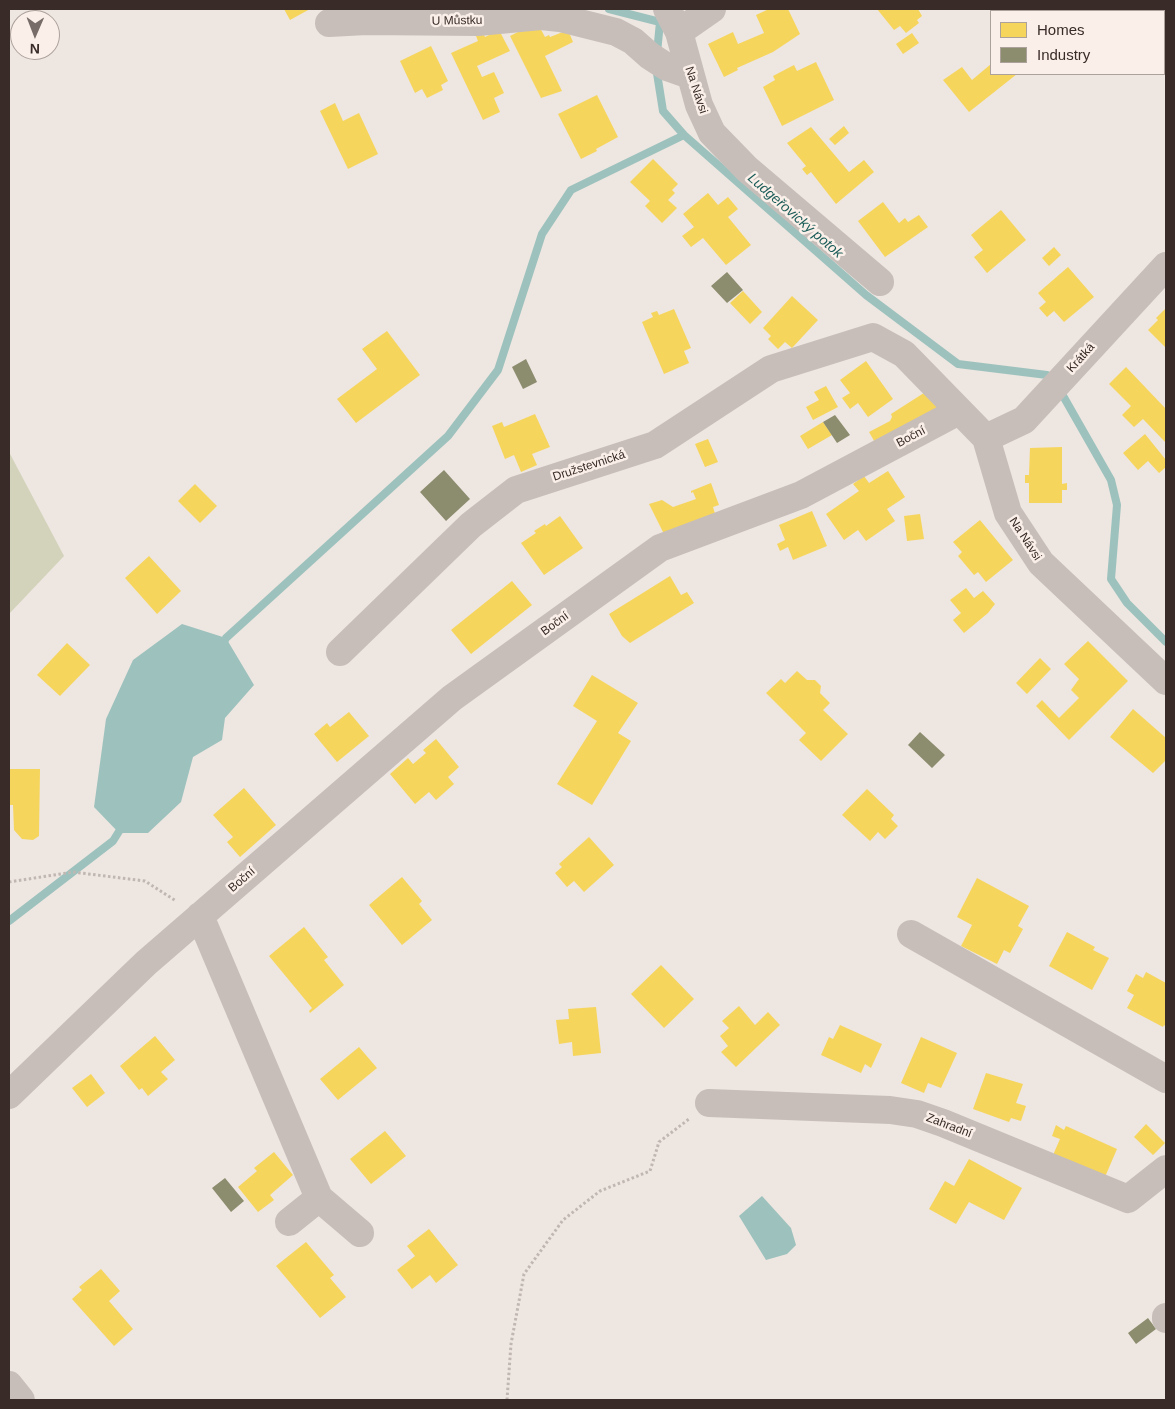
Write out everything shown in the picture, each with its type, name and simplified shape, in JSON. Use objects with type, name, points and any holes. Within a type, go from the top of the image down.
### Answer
[{"type":"street","name":"Na Návsi","points":[[712,9],[673,20],[669,66],[699,106],[712,133],[747,169],[880,282]]},
{"type":"street","name":"U Můstku","points":[[329,23],[366,21],[478,22],[541,16],[560,18],[591,24],[616,32],[633,41],[669,66]]},
{"type":"street","name":"Krátká","points":[[986,438],[1024,420],[1166,266]]},
{"type":"street","name":"Na Návsi","points":[[873,337],[904,354],[986,438],[1008,513],[1040,563],[1166,681]]},
{"type":"street","name":"Družstevnická","points":[[340,652],[471,525],[516,490],[655,445],[771,369],[873,337]]},
{"type":"street","name":"Boční","points":[[9,1095],[146,963],[452,698],[660,548],[801,495],[959,411]]},
{"type":"street","points":[[200,916],[319,1198],[360,1233]]},
{"type":"street","points":[[910,934],[1166,1079]]},
{"type":"street","name":"Zahradní","points":[[709,1103],[890,1110],[917,1114],[1128,1199],[1166,1169]]},
{"type":"street","points":[[289,1222],[319,1198]]},
{"type":"street","points":[[9,1384],[21,1400]]},
{"type":"path","points":[[9,882],[73,872],[145,881],[200,916]]},
{"type":"path","points":[[508,1400],[511,1344],[524,1274],[563,1220],[600,1191],[650,1171],[659,1142],[709,1103]]},
{"type":"green space","points":[[9,452],[64,556],[9,614]]},
{"type":"water","points":[[182,624],[226,638],[254,685],[225,718],[222,740],[193,757],[181,802],[148,833],[119,833],[94,807],[106,719],[133,660]]},
{"type":"water","points":[[762,1196],[791,1228],[796,1245],[787,1254],[766,1260],[739,1216]]},
{"type":"building: Homes","points":[[284,9],[310,9],[290,20]]},
{"type":"building: Homes","points":[[769,9],[788,9],[800,34],[773,52],[737,68],[738,70],[724,77],[708,44],[733,32],[738,44],[764,33],[756,15]]},
{"type":"building: Homes","points":[[877,9],[918,9],[922,16],[917,20],[919,23],[906,33],[900,26],[894,30]]},
{"type":"building: Homes","points":[[530,26],[539,26],[545,37],[568,30],[573,42],[545,56],[562,91],[541,98],[510,36]]},
{"type":"building: Homes","points":[[499,30],[510,51],[477,66],[482,77],[494,72],[504,93],[494,98],[500,112],[483,120],[451,53],[478,41],[476,36],[483,33],[485,37]]},
{"type":"building: Homes","points":[[912,33],[919,43],[903,54],[896,44]]},
{"type":"building: Homes","points":[[431,46],[448,81],[441,85],[443,90],[427,98],[422,89],[415,93],[400,61]]},
{"type":"building: Homes","points":[[816,62],[834,100],[782,126],[763,87],[775,80],[773,76],[794,65],[797,71]]},
{"type":"building: Homes","points":[[990,65],[990,75],[1016,75],[969,112],[943,80],[962,67],[972,80]]},
{"type":"building: Homes","points":[[597,95],[618,137],[581,159],[558,114]]},
{"type":"building: Homes","points":[[335,103],[343,121],[359,113],[378,154],[348,169],[320,111]]},
{"type":"building: Homes","points":[[844,126],[849,133],[835,145],[829,139]]},
{"type":"building: Homes","points":[[811,127],[849,172],[864,160],[874,172],[836,204],[811,172],[807,175],[802,169],[806,166],[787,143]]},
{"type":"building: Homes","points":[[653,159],[678,184],[672,190],[675,193],[668,200],[677,208],[662,223],[645,206],[650,201],[630,182]]},
{"type":"building: Homes","points":[[708,193],[718,205],[728,197],[738,209],[728,217],[751,245],[726,265],[703,238],[691,247],[682,236],[694,227],[683,214]]},
{"type":"building: Homes","points":[[883,202],[899,223],[905,218],[908,222],[919,215],[928,227],[885,257],[858,221]]},
{"type":"building: Homes","points":[[1001,210],[1026,240],[987,273],[974,257],[983,250],[971,235]]},
{"type":"building: Homes","points":[[1054,247],[1061,255],[1049,266],[1042,258]]},
{"type":"building: Homes","points":[[1068,267],[1094,297],[1064,322],[1054,311],[1047,317],[1039,308],[1046,302],[1038,293]]},
{"type":"building: Homes","points":[[743,291],[762,312],[750,324],[730,303]]},
{"type":"building: Homes","points":[[792,296],[818,320],[792,348],[785,342],[778,349],[768,339],[771,336],[763,328]]},
{"type":"building: Homes","points":[[1166,308],[1166,348],[1148,330]]},
{"type":"building: Homes","points":[[674,309],[691,348],[684,351],[689,363],[664,374],[642,322],[653,317],[651,313],[657,311],[659,315]]},
{"type":"building: Homes","points":[[387,331],[420,375],[356,423],[337,399],[377,369],[362,349]]},
{"type":"building: Homes","points":[[866,361],[893,399],[868,417],[858,403],[850,409],[842,398],[850,393],[840,380]]},
{"type":"building: Homes","points":[[1126,367],[1166,409],[1166,443],[1143,419],[1134,427],[1122,415],[1131,406],[1109,384]]},
{"type":"building: Homes","points":[[826,386],[838,407],[813,420],[806,407],[819,400],[814,392]]},
{"type":"building: Homes","points":[[927,391],[938,408],[877,446],[869,432],[890,421],[891,414]]},
{"type":"building: Homes","points":[[535,414],[550,447],[532,454],[537,465],[521,472],[514,455],[505,459],[492,426],[502,422],[504,427]]},
{"type":"building: Homes","points":[[823,422],[832,435],[808,449],[800,436]]},
{"type":"building: Homes","points":[[1145,434],[1166,460],[1166,467],[1159,473],[1148,461],[1138,470],[1123,453]]},
{"type":"building: Homes","points":[[708,439],[718,462],[705,467],[695,444]]},
{"type":"building: Homes","points":[[1062,447],[1062,484],[1067,483],[1067,490],[1062,490],[1062,503],[1029,503],[1029,483],[1025,483],[1025,475],[1029,475],[1030,448]]},
{"type":"building: Homes","points":[[888,471],[905,497],[887,509],[895,521],[866,541],[858,530],[844,540],[826,514],[859,491],[853,484],[864,476],[869,483]]},
{"type":"building: Homes","points":[[711,483],[719,505],[713,507],[716,517],[664,534],[649,504],[662,500],[673,507],[696,499],[691,491]]},
{"type":"building: Homes","points":[[195,484],[217,506],[200,523],[178,501]]},
{"type":"building: Homes","points":[[812,511],[827,546],[793,560],[788,547],[780,551],[777,544],[785,540],[779,525]]},
{"type":"building: Homes","points":[[920,514],[924,539],[907,541],[904,516]]},
{"type":"building: Homes","points":[[560,516],[583,548],[544,575],[521,543],[536,533],[534,531],[545,524],[546,526]]},
{"type":"building: Homes","points":[[980,520],[1013,560],[986,582],[978,572],[974,575],[958,556],[962,552],[953,542]]},
{"type":"building: Homes","points":[[149,556],[181,591],[157,614],[125,578]]},
{"type":"building: Homes","points":[[670,576],[681,595],[687,592],[694,603],[630,643],[622,636],[609,614]]},
{"type":"building: Homes","points":[[512,581],[532,605],[471,654],[451,630]]},
{"type":"building: Homes","points":[[966,588],[974,598],[983,591],[995,604],[988,613],[964,633],[953,620],[961,613],[950,600]]},
{"type":"building: Homes","points":[[1088,641],[1128,681],[1069,740],[1036,706],[1042,700],[1059,718],[1079,698],[1071,690],[1079,679],[1064,664]]},
{"type":"building: Homes","points":[[67,643],[90,665],[60,696],[37,675]]},
{"type":"building: Homes","points":[[1040,658],[1051,669],[1027,694],[1016,683]]},
{"type":"building: Homes","points":[[797,671],[807,680],[815,680],[821,686],[820,693],[830,703],[823,710],[848,734],[821,761],[799,740],[806,733],[766,693],[781,679],[785,683]]},
{"type":"building: Homes","points":[[592,675],[638,703],[618,733],[631,741],[592,805],[557,784],[597,721],[573,706]]},
{"type":"building: Homes","points":[[1133,709],[1166,738],[1166,760],[1153,773],[1110,737]]},
{"type":"building: Homes","points":[[349,712],[369,736],[337,762],[314,734],[327,723],[330,727]]},
{"type":"building: Homes","points":[[436,739],[459,767],[448,777],[454,784],[436,800],[429,792],[415,804],[390,774],[408,758],[413,764],[426,753],[423,750]]},
{"type":"building: Homes","points":[[9,769],[40,769],[39,836],[33,840],[22,839],[14,830],[13,805],[9,805]]},
{"type":"building: Homes","points":[[244,788],[276,825],[240,857],[227,842],[233,837],[213,815]]},
{"type":"building: Homes","points":[[867,789],[894,815],[891,819],[898,826],[885,839],[878,832],[870,841],[842,815]]},
{"type":"building: Homes","points":[[589,837],[614,865],[584,892],[574,881],[567,887],[555,873],[562,867],[559,864]]},
{"type":"building: Homes","points":[[402,877],[422,901],[419,904],[432,920],[402,945],[369,905]]},
{"type":"building: Homes","points":[[977,878],[1029,906],[1018,926],[1023,929],[1010,953],[1004,950],[997,964],[961,946],[972,925],[957,917]]},
{"type":"building: Homes","points":[[304,927],[328,957],[324,960],[344,985],[310,1013],[309,1011],[312,1008],[269,956]]},
{"type":"building: Homes","points":[[1067,932],[1095,947],[1093,950],[1109,958],[1092,990],[1049,966]]},
{"type":"building: Homes","points":[[661,965],[694,999],[664,1028],[631,994]]},
{"type":"building: Homes","points":[[1146,972],[1166,983],[1166,1027],[1127,1008],[1134,995],[1127,991],[1136,974],[1143,978]]},
{"type":"building: Homes","points":[[739,1006],[755,1025],[768,1012],[780,1025],[736,1067],[721,1052],[728,1046],[720,1036],[729,1028],[722,1021]]},
{"type":"building: Homes","points":[[596,1007],[601,1053],[573,1056],[572,1042],[559,1044],[556,1020],[569,1019],[568,1009]]},
{"type":"building: Homes","points":[[840,1025],[882,1044],[871,1068],[865,1064],[861,1073],[821,1055],[829,1037],[833,1039]]},
{"type":"building: Homes","points":[[155,1036],[175,1060],[161,1072],[168,1079],[148,1096],[142,1088],[139,1090],[120,1066]]},
{"type":"building: Homes","points":[[921,1037],[957,1053],[941,1088],[928,1083],[924,1093],[901,1083]]},
{"type":"building: Homes","points":[[359,1047],[377,1068],[338,1100],[320,1079]]},
{"type":"building: Homes","points":[[986,1073],[1023,1084],[1016,1103],[1026,1106],[1021,1121],[1011,1118],[1009,1122],[973,1109]]},
{"type":"building: Homes","points":[[91,1074],[105,1093],[87,1107],[72,1088]]},
{"type":"building: Homes","points":[[1146,1124],[1165,1143],[1153,1155],[1134,1137]]},
{"type":"building: Homes","points":[[1056,1125],[1064,1130],[1066,1126],[1117,1149],[1105,1177],[1053,1155],[1060,1139],[1052,1136]]},
{"type":"building: Homes","points":[[385,1131],[406,1156],[371,1184],[350,1159]]},
{"type":"building: Homes","points":[[274,1152],[293,1175],[270,1195],[274,1200],[258,1212],[238,1187],[257,1171],[254,1168]]},
{"type":"building: Homes","points":[[969,1159],[1022,1188],[1004,1220],[969,1202],[956,1224],[929,1209],[945,1181],[954,1186]]},
{"type":"building: Homes","points":[[429,1229],[458,1265],[436,1283],[430,1275],[412,1289],[397,1270],[415,1256],[407,1246]]},
{"type":"building: Homes","points":[[306,1242],[334,1275],[330,1278],[346,1297],[320,1318],[276,1266]]},
{"type":"building: Homes","points":[[101,1269],[120,1291],[109,1301],[133,1329],[114,1346],[72,1299],[82,1290],[79,1287]]},
{"type":"building: Industry","points":[[727,272],[743,290],[727,303],[711,286]]},
{"type":"building: Industry","points":[[526,359],[537,382],[523,389],[512,367]]},
{"type":"building: Industry","points":[[835,415],[850,435],[837,443],[823,422]]},
{"type":"building: Industry","points":[[444,470],[470,499],[446,521],[420,492]]},
{"type":"building: Industry","points":[[920,732],[945,755],[932,768],[908,745]]},
{"type":"building: Industry","points":[[225,1178],[244,1201],[231,1212],[212,1188]]},
{"type":"building: Industry","points":[[1148,1318],[1156,1329],[1136,1344],[1128,1333]]},
{"type":"waterway","name":"Ludgeřovický potok","points":[[609,9],[660,22],[657,53]]},
{"type":"waterway","name":"Ludgeřovický potok","points":[[656,67],[663,111],[684,135],[866,295],[958,364],[1047,375]]},
{"type":"waterway","points":[[222,646],[226,638],[448,436],[498,370],[542,234],[571,190],[684,135]]},
{"type":"waterway","name":"Ludgeřovický potok","points":[[1062,394],[1111,480],[1117,505],[1111,579],[1127,603],[1166,642]]},
{"type":"waterway","points":[[9,921],[113,841],[123,825]]}]
